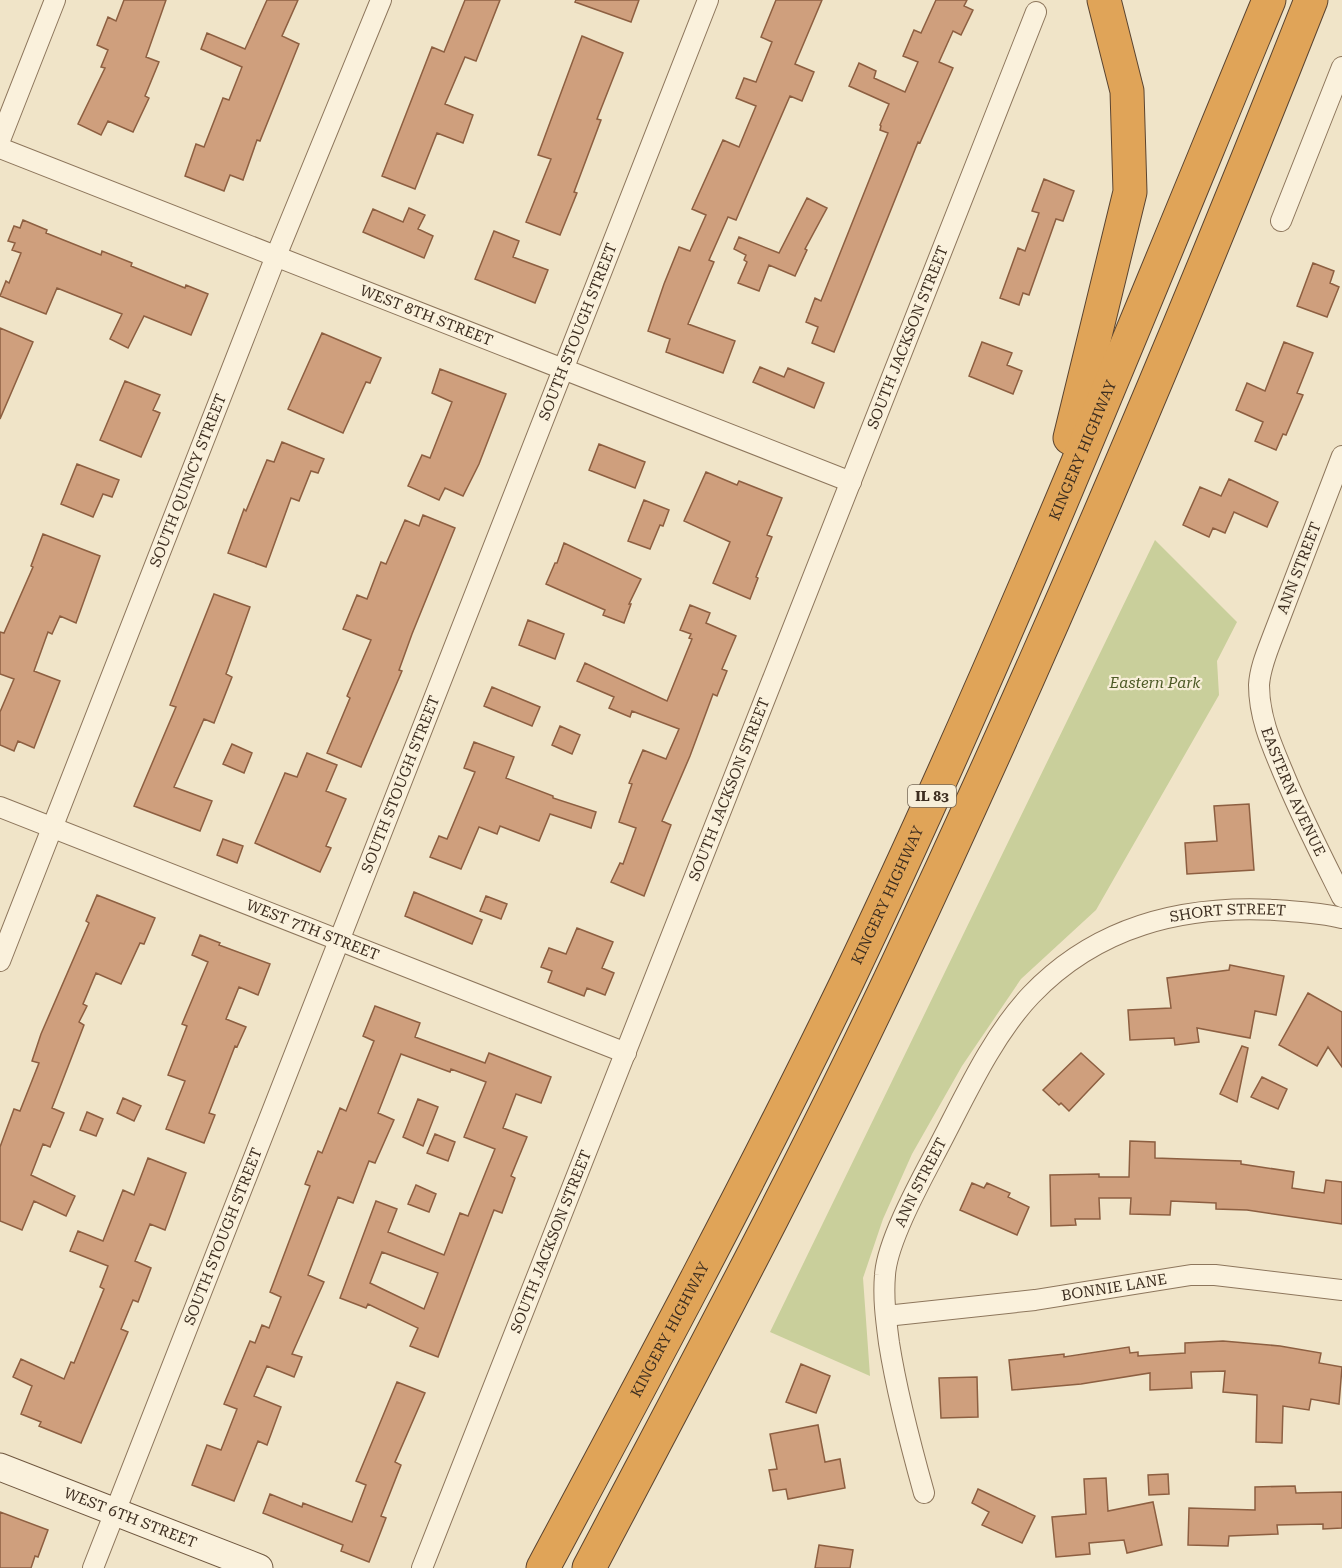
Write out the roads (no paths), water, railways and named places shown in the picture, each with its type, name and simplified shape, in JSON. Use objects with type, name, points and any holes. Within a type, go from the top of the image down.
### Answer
[{"type":"highway","points":[[1044,544],[1130,192],[1127,91],[1104,0]]},
{"type":"highway","name":"KINGERY HIGHWAY","points":[[543,1568],[673,1325],[846,983],[1044,544],[1269,0]]},
{"type":"highway","name":"IL 83","points":[[589,1568],[851,1059],[1017,704],[1138,421],[1311,0]]},
{"type":"street","points":[[0,140],[55,0]]},
{"type":"street","name":"SOUTH QUINCY STREET","points":[[0,961],[276,256],[381,0]]},
{"type":"street","name":"SOUTH STOUGH STREET","points":[[93,1568],[708,0]]},
{"type":"street","name":"SOUTH JACKSON STREET","points":[[422,1568],[1036,12]]},
{"type":"street","points":[[1281,221],[1342,67]]},
{"type":"street","name":"WEST 8TH STREET","points":[[0,148],[851,482]]},
{"type":"street","name":"ANN STREET","points":[[1259,682],[1270,645],[1342,456]]},
{"type":"street","name":"EASTERN AVENUE","points":[[1259,682],[1260,708],[1265,728],[1304,823],[1342,897]]},
{"type":"street","name":"WEST 7TH STREET","points":[[0,807],[626,1053]]},
{"type":"street","name":"SHORT STREET","points":[[1117,934],[1152,921],[1209,910],[1242,908],[1321,913],[1342,918]]},
{"type":"street","name":"ANN STREET","points":[[924,1493],[895,1382],[886,1316],[885,1272],[894,1241],[919,1186],[981,1067],[1006,1028],[1030,997],[1067,963],[1089,947],[1117,934]]},
{"type":"street","name":"BONNIE LANE","points":[[886,1316],[1035,1300],[1191,1275],[1215,1275],[1342,1290]]},
{"type":"street","name":"WEST 6TH STREET","points":[[0,1467],[259,1568]]},
{"type":"park label","name":"Eastern Park","points":[[1155,683]]}]
